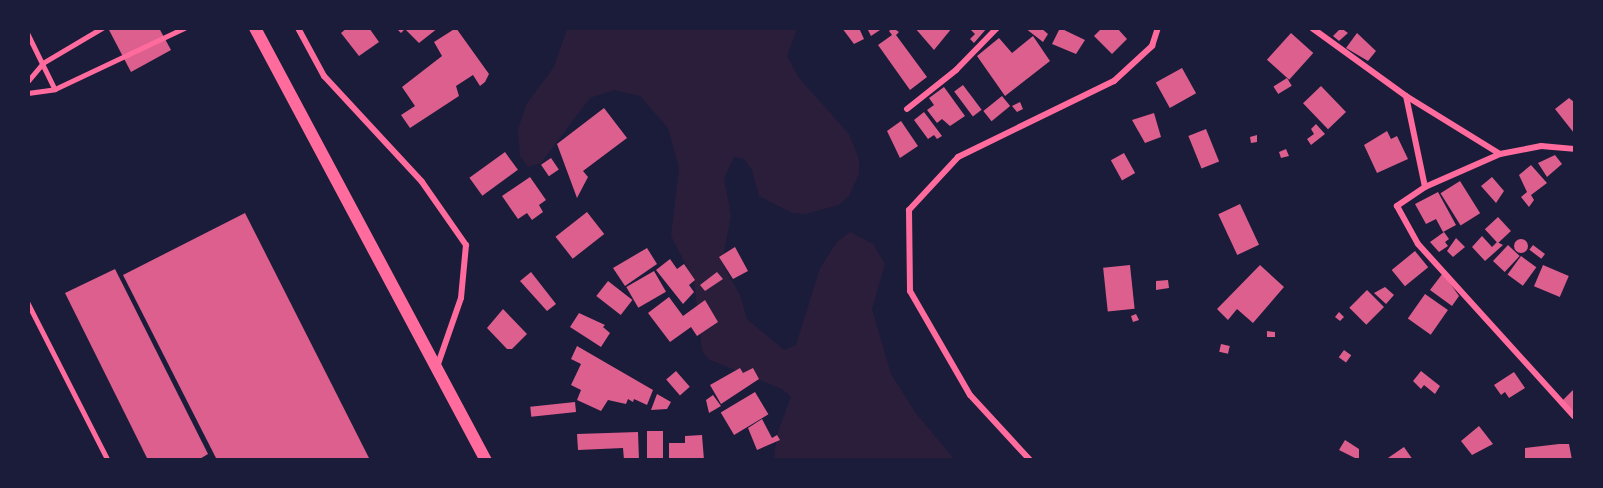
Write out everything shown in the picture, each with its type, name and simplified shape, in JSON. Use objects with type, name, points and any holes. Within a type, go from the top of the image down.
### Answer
[{"type":"main road","points":[[255,28],[486,459]]},
{"type":"street","points":[[298,28],[324,76],[422,182],[466,245],[461,298],[436,367]]},
{"type":"street","points":[[907,109],[956,70],[997,28]]},
{"type":"street","points":[[1030,459],[970,395],[910,291],[909,210],[958,157],[1114,81],[1152,46],[1158,28]]},
{"type":"street","points":[[1312,28],[1406,96],[1500,154]]},
{"type":"street","points":[[1406,96],[1425,187]]},
{"type":"street","points":[[1575,149],[1541,146],[1500,154],[1425,187],[1397,206],[1418,244],[1575,416]]},
{"type":"lane","points":[[28,81],[43,63],[102,28]]},
{"type":"lane","points":[[28,93],[55,89],[184,28]]},
{"type":"lane","points":[[28,33],[55,89]]},
{"type":"lane","points":[[28,303],[108,459]]},
{"type":"shaded area","points":[[567,29],[797,29],[787,56],[799,78],[849,134],[859,159],[859,174],[849,196],[839,205],[805,214],[792,213],[759,196],[752,170],[744,159],[734,157],[724,178],[731,216],[722,263],[740,295],[747,319],[784,350],[796,345],[820,268],[837,242],[850,232],[873,244],[885,264],[872,309],[891,374],[915,412],[954,459],[774,459],[777,434],[791,397],[782,389],[708,359],[702,350],[694,281],[671,236],[679,168],[668,128],[640,96],[614,90],[590,98],[541,163],[528,167],[520,156],[518,129],[527,103],[554,67]]},
{"type":"building","points":[[108,28],[159,28],[171,50],[131,72]]},
{"type":"building","points":[[347,28],[369,28],[379,42],[359,56],[341,33]]},
{"type":"building","points":[[396,28],[438,28],[419,43],[405,29],[401,33]]},
{"type":"building","points":[[456,28],[489,74],[480,86],[473,75],[456,86],[459,96],[410,128],[401,115],[415,106],[402,87],[442,56],[434,42]]},
{"type":"building","points":[[842,28],[859,28],[864,39],[854,44]]},
{"type":"building","points":[[867,28],[879,28],[880,30],[871,36]]},
{"type":"building","points":[[893,28],[899,32],[896,35],[927,77],[910,90],[878,45],[892,35],[889,31]]},
{"type":"building","points":[[915,28],[952,28],[934,50]]},
{"type":"building","points":[[969,28],[987,28],[974,43],[970,39],[975,34]]},
{"type":"building","points":[[1025,28],[1041,28],[1048,34],[1043,42]]},
{"type":"building","points":[[1060,28],[1085,40],[1076,54],[1052,44]]},
{"type":"building","points":[[1102,28],[1117,28],[1127,39],[1112,54],[1094,36]]},
{"type":"building","points":[[1341,28],[1348,33],[1339,41],[1333,36]]},
{"type":"building","points":[[1291,33],[1313,53],[1289,80],[1267,60]]},
{"type":"building","points":[[1357,33],[1376,51],[1368,61],[1346,48]]},
{"type":"building","points":[[1033,36],[1050,61],[1005,96],[977,56],[999,38],[1012,53]]},
{"type":"building","points":[[1182,68],[1196,93],[1170,108],[1156,83]]},
{"type":"building","points":[[1287,78],[1292,86],[1278,94],[1273,86]]},
{"type":"building","points":[[963,85],[982,110],[973,116],[954,92]]},
{"type":"building","points":[[1321,86],[1346,112],[1328,129],[1303,103]]},
{"type":"building","points":[[944,87],[965,116],[950,126],[942,119],[937,123],[927,110],[934,105],[929,98]]},
{"type":"building","points":[[1002,96],[1010,106],[992,121],[983,111]]},
{"type":"building","points":[[1569,98],[1574,102],[1574,133],[1555,109]]},
{"type":"building","points":[[1020,102],[1023,109],[1017,112],[1012,106]]},
{"type":"building","points":[[604,108],[627,138],[583,171],[588,177],[577,198],[557,144]]},
{"type":"building","points":[[924,112],[942,136],[937,139],[934,135],[928,139],[914,120]]},
{"type":"building","points":[[1154,113],[1161,137],[1145,143],[1132,120]]},
{"type":"building","points":[[901,121],[918,146],[900,158],[887,131]]},
{"type":"building","points":[[1316,124],[1325,134],[1311,145],[1307,139],[1314,134],[1311,129]]},
{"type":"building","points":[[1206,129],[1219,161],[1201,169],[1188,136]]},
{"type":"building","points":[[1387,131],[1391,139],[1397,136],[1408,159],[1377,173],[1364,145]]},
{"type":"building","points":[[1257,135],[1257,142],[1251,143],[1250,137]]},
{"type":"building","points":[[1286,149],[1289,156],[1281,158],[1279,152]]},
{"type":"building","points":[[505,152],[518,170],[482,196],[469,178]]},
{"type":"building","points":[[1124,153],[1135,173],[1122,180],[1111,160]]},
{"type":"building","points":[[1555,155],[1562,164],[1547,177],[1538,163]]},
{"type":"building","points":[[551,158],[559,170],[549,176],[541,165]]},
{"type":"building","points":[[1531,165],[1547,183],[1531,195],[1534,200],[1529,207],[1521,197],[1527,192],[1519,175]]},
{"type":"building","points":[[530,177],[546,200],[539,205],[543,212],[532,220],[527,213],[518,219],[502,196]]},
{"type":"building","points":[[1492,177],[1504,191],[1496,203],[1481,186]]},
{"type":"building","points":[[1460,181],[1480,213],[1461,225],[1440,193]]},
{"type":"building","points":[[1438,192],[1456,225],[1443,232],[1436,219],[1426,224],[1415,204]]},
{"type":"building","points":[[1240,204],[1259,245],[1237,255],[1218,214]]},
{"type":"building","points":[[587,212],[604,234],[573,259],[555,237]]},
{"type":"building","points":[[245,213],[370,460],[217,460],[123,275]]},
{"type":"building","points":[[1498,217],[1511,231],[1498,243],[1485,229]]},
{"type":"building","points":[[1444,232],[1449,239],[1445,242],[1448,246],[1439,252],[1430,242]]},
{"type":"building","points":[[1482,236],[1492,247],[1497,242],[1503,245],[1485,261],[1472,247]]},
{"type":"building","points":[[1456,238],[1465,247],[1453,257],[1447,251]]},
{"type":"building","points":[[1518,239],[1524,239],[1528,246],[1524,253],[1518,253],[1514,249],[1514,243]]},
{"type":"building","points":[[1508,245],[1520,256],[1505,272],[1493,261]]},
{"type":"building","points":[[1533,245],[1545,254],[1541,259],[1529,250]]},
{"type":"building","points":[[735,247],[748,271],[733,279],[719,257]]},
{"type":"building","points":[[647,248],[657,264],[625,286],[613,268]]},
{"type":"building","points":[[1415,251],[1428,267],[1405,286],[1392,270]]},
{"type":"building","points":[[1521,256],[1536,267],[1523,286],[1507,275]]},
{"type":"building","points":[[670,259],[677,269],[684,264],[695,280],[689,285],[694,292],[683,304],[656,270]]},
{"type":"building","points":[[1130,265],[1135,309],[1108,312],[1103,268]]},
{"type":"building","points":[[1260,265],[1284,287],[1253,323],[1237,309],[1228,320],[1217,309]]},
{"type":"building","points":[[1543,265],[1569,276],[1560,297],[1534,286]]},
{"type":"building","points":[[115,269],[208,454],[198,460],[148,460],[65,293]]},
{"type":"building","points":[[654,271],[666,292],[638,308],[626,287]]},
{"type":"building","points":[[531,272],[556,304],[547,311],[520,281]]},
{"type":"building","points":[[717,272],[723,279],[705,291],[700,285]]},
{"type":"building","points":[[1443,273],[1459,296],[1452,306],[1430,290]]},
{"type":"building","points":[[1168,280],[1169,288],[1156,290],[1156,281]]},
{"type":"building","points":[[608,281],[632,300],[621,315],[596,296]]},
{"type":"building","points":[[1385,287],[1394,295],[1386,304],[1374,293]]},
{"type":"building","points":[[1367,290],[1384,307],[1366,325],[1349,308]]},
{"type":"building","points":[[1425,294],[1448,310],[1431,335],[1408,319]]},
{"type":"building","points":[[669,297],[683,316],[705,300],[718,322],[697,336],[691,327],[670,342],[648,313]]},
{"type":"building","points":[[503,309],[527,334],[512,349],[507,349],[487,328]]},
{"type":"building","points":[[1339,312],[1344,317],[1340,321],[1335,317]]},
{"type":"building","points":[[579,313],[605,325],[603,327],[610,333],[601,347],[570,327]]},
{"type":"building","points":[[1136,314],[1139,320],[1133,322],[1131,316]]},
{"type":"building","points":[[1267,331],[1275,332],[1275,337],[1267,337]]},
{"type":"building","points":[[1221,344],[1230,346],[1228,354],[1219,352]]},
{"type":"building","points":[[577,346],[653,390],[647,405],[634,399],[633,402],[628,399],[626,404],[608,400],[601,411],[577,400],[581,390],[571,385],[581,364],[571,359]]},
{"type":"building","points":[[1344,350],[1351,355],[1346,363],[1339,357]]},
{"type":"building","points":[[740,368],[743,373],[753,368],[759,379],[721,404],[710,385]]},
{"type":"building","points":[[676,371],[690,387],[680,395],[666,380]]},
{"type":"building","points":[[1421,371],[1440,386],[1435,394],[1424,385],[1421,389],[1413,381]]},
{"type":"building","points":[[1514,372],[1525,388],[1509,398],[1505,392],[1501,395],[1494,385]]},
{"type":"building","points":[[1574,389],[1574,417],[1562,401]]},
{"type":"building","points":[[755,392],[768,414],[734,435],[721,413]]},
{"type":"building","points":[[657,394],[671,402],[667,409],[651,410]]},
{"type":"building","points":[[713,395],[721,406],[709,413],[706,400]]},
{"type":"building","points":[[575,402],[576,412],[531,417],[530,407]]},
{"type":"building","points":[[762,419],[772,438],[777,435],[780,440],[757,450],[748,428]]},
{"type":"building","points":[[1479,426],[1493,444],[1472,455],[1461,441]]},
{"type":"building","points":[[647,431],[663,431],[663,460],[647,460]]},
{"type":"building","points":[[638,432],[639,460],[624,460],[623,448],[578,450],[577,434]]},
{"type":"building","points":[[702,435],[704,460],[669,460],[669,443],[685,443],[685,436]]},
{"type":"building","points":[[1345,440],[1359,449],[1359,460],[1339,450]]},
{"type":"building","points":[[1569,444],[1572,460],[1525,460],[1525,448]]},
{"type":"building","points":[[1404,447],[1413,460],[1385,460]]}]
